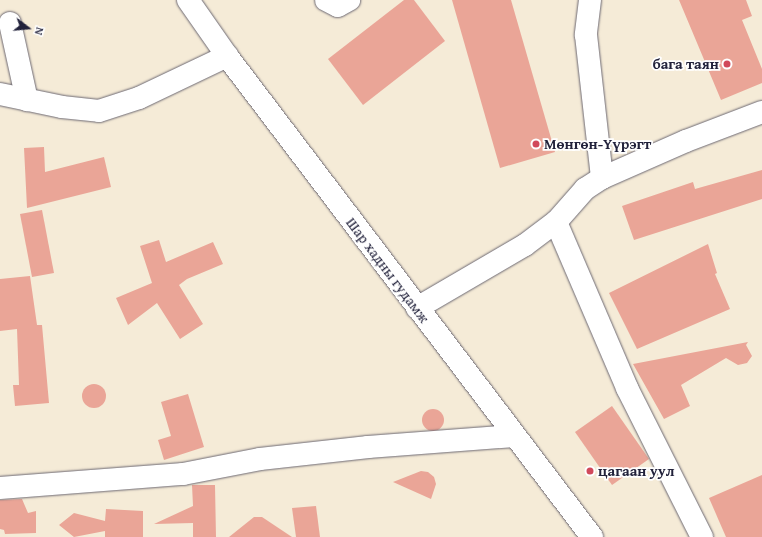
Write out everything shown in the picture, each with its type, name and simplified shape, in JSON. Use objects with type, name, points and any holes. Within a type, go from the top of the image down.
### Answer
[{"type":"street","name":"Шар хадны гудамж","points":[[188,0],[227,56],[515,436],[587,535]]},
{"type":"street","points":[[326,0],[338,6],[349,0]]},
{"type":"street","points":[[590,0],[586,35],[602,178]]},
{"type":"street","points":[[10,23],[27,100]]},
{"type":"street","points":[[0,94],[81,110],[113,108],[227,56]]},
{"type":"street","points":[[417,308],[525,245],[556,222],[585,189],[602,178],[686,141],[762,112]]},
{"type":"street","points":[[556,222],[627,388],[702,537]]},
{"type":"street","points":[[0,488],[183,474],[260,459],[515,436]]},
{"type":"building","points":[[404,0],[414,0],[445,41],[363,105],[328,59]]},
{"type":"building","points":[[452,0],[511,0],[555,152],[500,168]]},
{"type":"building","points":[[679,0],[746,0],[752,16],[742,20],[762,69],[762,83],[721,100]]},
{"type":"building","points":[[44,147],[45,172],[104,157],[111,187],[27,208],[24,148]]},
{"type":"building","points":[[762,170],[762,199],[634,240],[622,206],[693,182],[695,189]]},
{"type":"building","points":[[42,210],[54,273],[32,277],[20,214]]},
{"type":"building","points":[[159,240],[166,262],[213,242],[223,264],[187,279],[179,285],[203,324],[180,339],[157,303],[128,325],[116,298],[152,283],[140,246]]},
{"type":"building","points":[[708,244],[717,273],[715,274],[730,309],[637,349],[609,293]]},
{"type":"building","points":[[30,276],[37,325],[42,325],[49,403],[15,406],[13,385],[19,385],[17,329],[0,331],[0,279]]},
{"type":"building","points":[[748,342],[746,345],[752,356],[747,363],[738,365],[726,358],[681,385],[690,406],[664,419],[633,364]]},
{"type":"building","points":[[94,384],[99,385],[105,391],[105,401],[99,407],[94,408],[89,407],[83,401],[82,396],[83,391],[89,385]]},
{"type":"building","points":[[188,394],[204,447],[164,460],[158,440],[171,436],[161,402]]},
{"type":"building","points":[[612,406],[649,459],[612,485],[575,432]]},
{"type":"building","points":[[429,409],[437,409],[444,416],[444,424],[437,431],[429,431],[422,424],[422,416]]},
{"type":"building","points":[[421,471],[428,472],[434,477],[436,484],[431,499],[393,482]]},
{"type":"building","points":[[762,475],[762,537],[726,537],[709,498]]},
{"type":"building","points":[[192,485],[215,485],[216,537],[193,537],[193,523],[154,524],[193,506]]},
{"type":"building","points":[[22,499],[28,513],[36,511],[36,533],[5,534],[4,530],[0,529],[0,500]]},
{"type":"building","points":[[316,506],[320,537],[296,537],[292,508]]},
{"type":"building","points":[[106,509],[143,511],[143,537],[105,537],[105,531],[74,537],[59,525],[74,513],[105,521]]},
{"type":"building","points":[[254,517],[262,517],[292,537],[229,537]]},
{"type":"place","name":"бага таян","points":[[727,64]]},
{"type":"place","name":"Мөнгөн-Үүрэгт","points":[[536,144]]},
{"type":"place","name":"цагаан уул","points":[[590,471]]}]
